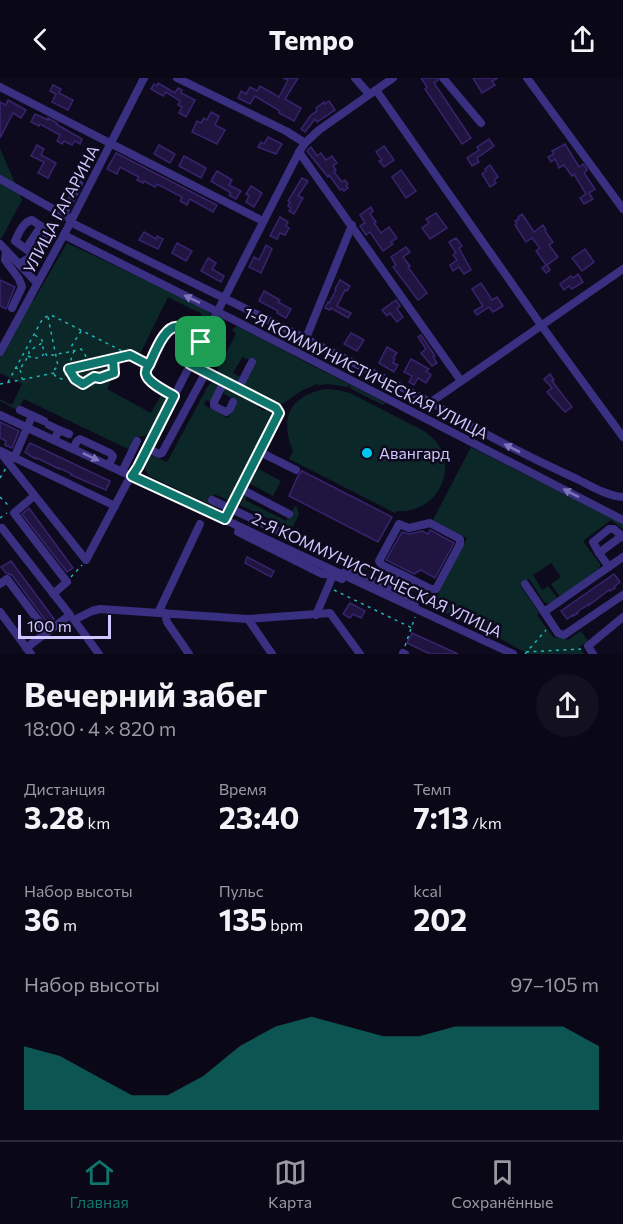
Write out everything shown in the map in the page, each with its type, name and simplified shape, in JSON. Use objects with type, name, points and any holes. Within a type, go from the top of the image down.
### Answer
[{"type":"street","name":"УЛИЦА ГАГАРИНА","points":[[0,352],[64,235],[144,78]]},
{"type":"street","points":[[177,78],[286,131],[305,143]]},
{"type":"street","points":[[355,78],[375,88],[541,325],[623,437]]},
{"type":"street","points":[[0,451],[86,560],[138,467],[299,152],[319,130],[375,88],[393,78]]},
{"type":"street","points":[[443,78],[481,123]]},
{"type":"street","points":[[527,78],[623,209]]},
{"type":"street","points":[[0,87],[263,221]]},
{"type":"street","points":[[299,152],[461,381]]},
{"type":"street","points":[[0,179],[63,214],[69,218],[70,222],[306,338],[561,472],[609,494],[623,497]]},
{"type":"street","points":[[63,214],[80,184]]},
{"type":"street","points":[[19,264],[34,255],[47,234],[45,229],[32,220],[25,224],[15,240],[34,255]]},
{"type":"street","points":[[306,338],[352,225]]},
{"type":"street","points":[[26,249],[41,226]]},
{"type":"street","name":"1-Я КОММУНИСТИЧЕСКАЯ УЛИЦА","points":[[64,235],[623,520]]},
{"type":"street","points":[[0,244],[38,283]]},
{"type":"street","points":[[6,251],[5,260],[22,287],[12,308]]},
{"type":"street","points":[[431,402],[623,269]]},
{"type":"street","points":[[174,396],[147,379],[146,370],[168,330],[179,327],[201,342]]},
{"type":"street","points":[[238,389],[252,362]]},
{"type":"street","points":[[190,364],[279,411],[225,519]]},
{"type":"street","points":[[147,448],[159,454],[162,453],[206,372]]},
{"type":"street","points":[[224,382],[214,406],[226,412],[234,402]]},
{"type":"street","points":[[20,410],[69,434]]},
{"type":"street","name":"2-Я КОММУНИСТИЧЕСКАЯ УЛИЦА","points":[[0,415],[513,654]]},
{"type":"street","points":[[14,458],[32,416]]},
{"type":"street","points":[[54,440],[59,430]]},
{"type":"street","points":[[122,472],[137,441]]},
{"type":"street","points":[[0,451],[115,506]]},
{"type":"street","points":[[260,452],[296,470]]},
{"type":"street","points":[[241,489],[289,514]]},
{"type":"street","points":[[34,496],[14,513],[66,582],[53,594]]},
{"type":"street","points":[[212,500],[281,532],[278,544]]},
{"type":"street","points":[[430,523],[460,539],[460,544],[436,589],[431,589],[401,574],[379,562],[399,524],[409,528],[430,523]]},
{"type":"street","points":[[161,613],[200,524]]},
{"type":"street","points":[[0,612],[28,651],[47,632],[70,615],[2,528]]},
{"type":"street","points":[[599,553],[623,537],[613,528],[593,542],[599,553],[609,567]]},
{"type":"street","points":[[238,532],[322,574],[333,575],[415,610],[413,599],[349,569],[342,574]]},
{"type":"street","points":[[543,612],[623,557]]},
{"type":"street","points":[[393,590],[401,574]]},
{"type":"street","points":[[316,615],[333,575]]},
{"type":"street","points":[[0,585],[7,579],[47,632]]},
{"type":"street","points":[[525,584],[558,633],[562,635],[623,595]]},
{"type":"street","points":[[99,654],[74,620],[92,610],[100,609],[248,619],[330,613],[360,654]]},
{"type":"street","points":[[161,613],[189,654]]},
{"type":"street","points":[[593,654],[588,646],[623,618]]},
{"type":"street","points":[[248,619],[272,654]]},
{"type":"path","points":[[8,382],[43,318],[51,315],[149,365]]},
{"type":"path","points":[[47,316],[61,367]]},
{"type":"path","points":[[54,373],[56,377],[62,379],[65,376],[74,351],[71,347],[81,330]]},
{"type":"path","points":[[34,334],[40,337],[47,356],[81,349],[87,365]]},
{"type":"path","points":[[22,379],[20,369],[29,351],[42,343]]},
{"type":"path","points":[[28,356],[34,359],[45,353]]},
{"type":"path","points":[[68,370],[130,355]]},
{"type":"path","points":[[54,373],[56,368],[61,367],[68,370],[75,379],[83,384],[94,377],[100,378],[114,373],[113,359]]},
{"type":"path","points":[[15,368],[20,369]]},
{"type":"path","points":[[0,384],[54,373]]},
{"type":"path","points":[[0,497],[12,509]]},
{"type":"path","points":[[66,582],[86,560]]},
{"type":"path","points":[[328,587],[412,628]]},
{"type":"path","points":[[404,653],[415,610]]},
{"type":"path","points":[[526,653],[551,623]]},
{"type":"path","points":[[526,653],[578,649],[588,646]]},
{"type":"green space","points":[[0,148],[22,200],[1,239],[0,238]]},
{"type":"green space","points":[[67,243],[203,307],[211,315],[201,333],[196,333],[193,330],[202,314],[168,297],[140,354],[128,349],[107,389],[151,413],[162,393],[168,396],[150,435],[137,437],[130,450],[24,399],[17,410],[0,401],[0,399],[12,405],[22,384],[0,373],[0,358],[29,298],[34,300]]},
{"type":"green space","points":[[237,326],[386,403],[383,405],[348,386],[317,384],[279,404],[244,385],[254,362],[243,356],[233,373],[241,377],[238,382],[228,379],[218,373],[218,368],[236,334],[232,330]]},
{"type":"green space","points":[[212,382],[218,386],[211,402],[206,400],[204,405],[228,418],[237,401],[224,394],[223,390],[226,388],[259,404],[257,407],[264,411],[267,408],[275,414],[231,499],[228,500],[214,494],[210,502],[224,509],[153,478],[145,468],[151,455],[167,462]]},
{"type":"green space","name":"Авангард","points":[[325,389],[350,393],[424,431],[436,442],[443,454],[445,468],[443,482],[436,494],[426,503],[395,513],[289,459],[293,451],[287,428],[291,410],[303,397]]},
{"type":"green space","points":[[471,447],[623,524],[623,529],[611,520],[583,541],[600,567],[560,597],[551,584],[561,577],[551,563],[533,575],[542,590],[548,586],[558,599],[550,604],[544,602],[529,579],[520,585],[539,613],[537,615],[554,638],[560,637],[568,640],[581,631],[588,641],[579,647],[584,654],[528,654],[419,601],[417,593],[400,584],[404,581],[437,596],[467,538],[433,520]]},
{"type":"green space","points":[[255,467],[281,481],[273,496],[247,482]]},
{"type":"green space","points":[[245,494],[247,496],[245,500],[286,521],[295,506],[297,507],[299,514],[291,531],[294,533],[291,538],[286,535],[289,528],[240,505]]},
{"type":"green space","points":[[347,553],[395,577],[393,581],[351,563],[344,568],[338,562],[341,556],[345,558]]},
{"type":"building","points":[[283,78],[298,78],[285,99],[301,108],[294,121],[255,96],[250,104],[238,98],[241,91],[246,94],[250,87],[257,91],[260,86],[279,97],[288,80]]},
{"type":"building","points":[[421,78],[437,78],[438,80],[434,83],[471,138],[462,144],[425,89],[427,87]]},
{"type":"building","points":[[473,78],[498,78],[492,81],[495,85],[482,93]]},
{"type":"building","points":[[158,83],[175,93],[178,88],[182,90],[181,93],[195,100],[186,117],[179,113],[182,107],[178,105],[180,101],[166,92],[163,96],[151,89],[154,84],[157,86]]},
{"type":"building","points":[[53,85],[61,89],[59,93],[73,100],[68,110],[52,102],[56,94],[50,91]]},
{"type":"building","points":[[8,100],[26,110],[21,118],[13,113],[0,138],[0,102],[6,105]]},
{"type":"building","points":[[329,101],[335,110],[317,122],[315,119],[305,132],[301,129],[311,115],[317,111],[316,108]]},
{"type":"building","points":[[211,112],[219,116],[215,125],[225,130],[217,144],[192,132],[197,121],[201,123],[204,118],[207,120]]},
{"type":"building","points":[[35,114],[48,120],[48,118],[82,139],[80,144],[75,141],[72,145],[64,141],[62,144],[57,141],[60,135],[40,124],[39,126],[31,122]]},
{"type":"building","points":[[268,137],[282,144],[276,154],[258,147],[261,142],[264,144]]},
{"type":"building","points":[[489,139],[494,146],[477,158],[479,162],[472,166],[467,158]]},
{"type":"building","points":[[565,144],[579,167],[583,164],[587,169],[584,173],[595,189],[589,193],[593,199],[584,204],[580,198],[586,194],[574,174],[572,176],[564,165],[559,168],[555,159],[551,162],[548,157],[554,154],[552,151]]},
{"type":"building","points":[[37,145],[44,149],[41,155],[56,163],[48,178],[38,173],[44,162],[31,156]]},
{"type":"building","points":[[159,145],[175,154],[170,163],[154,154]]},
{"type":"building","points":[[384,146],[394,160],[384,167],[376,152]]},
{"type":"building","points":[[311,147],[317,156],[321,153],[326,160],[332,156],[337,163],[333,166],[336,170],[334,172],[342,182],[345,180],[348,188],[344,191],[340,190],[329,175],[328,177],[307,151]]},
{"type":"building","points":[[116,153],[217,205],[213,212],[190,199],[187,205],[180,201],[182,197],[157,184],[155,187],[144,181],[143,183],[137,180],[139,177],[120,167],[117,174],[107,169]]},
{"type":"building","points":[[184,156],[206,168],[201,178],[179,166]]},
{"type":"building","points":[[490,165],[498,177],[494,180],[496,183],[490,187],[482,174]]},
{"type":"building","points":[[401,170],[416,191],[406,198],[392,177]]},
{"type":"building","points":[[217,171],[232,180],[229,185],[241,191],[236,199],[229,195],[231,193],[211,181]]},
{"type":"building","points":[[302,178],[308,181],[298,196],[303,198],[294,214],[289,211],[291,208],[288,206],[290,202],[288,201]]},
{"type":"building","points":[[251,186],[262,193],[254,207],[246,202],[249,196],[246,194]]},
{"type":"building","points":[[371,207],[373,211],[370,214],[381,233],[389,227],[397,238],[383,251],[370,232],[366,235],[360,226],[365,223],[360,215]]},
{"type":"building","points":[[436,213],[447,228],[430,239],[422,228],[429,223],[426,219]]},
{"type":"building","points":[[522,214],[534,232],[543,225],[553,242],[549,245],[558,257],[547,265],[550,270],[546,273],[542,268],[546,265],[536,251],[540,248],[532,238],[526,242],[515,225],[517,223],[515,221]]},
{"type":"building","points":[[280,217],[288,222],[286,226],[289,228],[285,235],[280,233],[277,239],[270,236]]},
{"type":"building","points":[[144,232],[156,239],[157,236],[163,239],[158,249],[139,240]]},
{"type":"building","points":[[456,238],[462,246],[459,248],[471,270],[464,274],[459,267],[453,271],[450,265],[457,260],[453,255],[456,253],[449,242]]},
{"type":"building","points":[[177,243],[192,251],[186,261],[172,253]]},
{"type":"building","points":[[266,245],[272,249],[261,273],[249,267],[254,257],[259,260]]},
{"type":"building","points":[[406,247],[410,252],[403,257],[427,293],[418,300],[393,267],[396,265],[391,257]]},
{"type":"building","points":[[585,249],[594,262],[582,271],[572,258]]},
{"type":"building","points":[[208,258],[216,263],[212,269],[224,276],[221,282],[201,271]]},
{"type":"building","points":[[578,274],[583,282],[572,289],[569,286],[564,290],[560,284]]},
{"type":"building","points":[[0,280],[15,287],[6,309],[0,306]]},
{"type":"building","points":[[340,280],[350,286],[347,291],[345,290],[337,306],[351,313],[348,318],[331,308],[330,310],[325,308]]},
{"type":"building","points":[[481,283],[492,300],[497,297],[503,306],[493,312],[489,307],[477,315],[474,311],[483,306],[472,289]]},
{"type":"building","points":[[264,291],[291,309],[286,318],[259,301]]},
{"type":"building","points":[[396,300],[400,306],[397,309],[403,317],[397,322],[390,313],[387,316],[382,310]]},
{"type":"building","points":[[351,333],[364,340],[357,351],[344,344]]},
{"type":"building","points":[[421,335],[435,356],[433,357],[437,363],[432,366],[421,353],[426,349],[418,337]]},
{"type":"building","points":[[387,347],[397,353],[393,358],[395,359],[393,363],[398,365],[394,372],[379,363]]},
{"type":"building","points":[[411,359],[429,369],[426,371],[431,375],[426,383],[418,378],[414,385],[409,382],[412,376],[404,372]]},
{"type":"building","points":[[550,374],[554,380],[552,381],[572,407],[565,412],[547,392],[552,388],[544,379]]},
{"type":"building","points":[[0,422],[19,431],[12,448],[5,445],[6,441],[0,438]]},
{"type":"building","points":[[30,443],[110,481],[106,490],[31,456],[25,452]]},
{"type":"building","points":[[302,471],[392,517],[378,542],[289,496]]},
{"type":"building","points":[[29,508],[73,568],[67,572],[22,514]]},
{"type":"building","points":[[430,530],[454,543],[435,578],[421,570],[414,574],[386,560],[402,532],[410,534],[422,531],[428,534]]},
{"type":"building","points":[[247,557],[274,571],[271,577],[245,563]]},
{"type":"building","points":[[11,561],[54,619],[48,624],[12,575],[6,573],[1,567]]},
{"type":"building","points":[[614,574],[620,582],[615,588],[567,619],[561,611]]},
{"type":"building","points":[[350,603],[365,611],[361,618],[353,614],[350,618],[343,614]]},
{"type":"building","points":[[412,633],[458,654],[430,654],[407,643]]},
{"type":"place","name":"Авангард","points":[[367,453]]},
{"type":"route","points":[[201,342],[179,327],[174,327],[164,336],[149,365],[130,355],[69,369],[75,379],[83,384],[94,377],[100,378],[114,373],[113,359],[130,355],[149,365],[146,370],[147,379],[174,396],[132,476],[225,519],[279,413],[276,408],[190,364],[201,342]]}]
